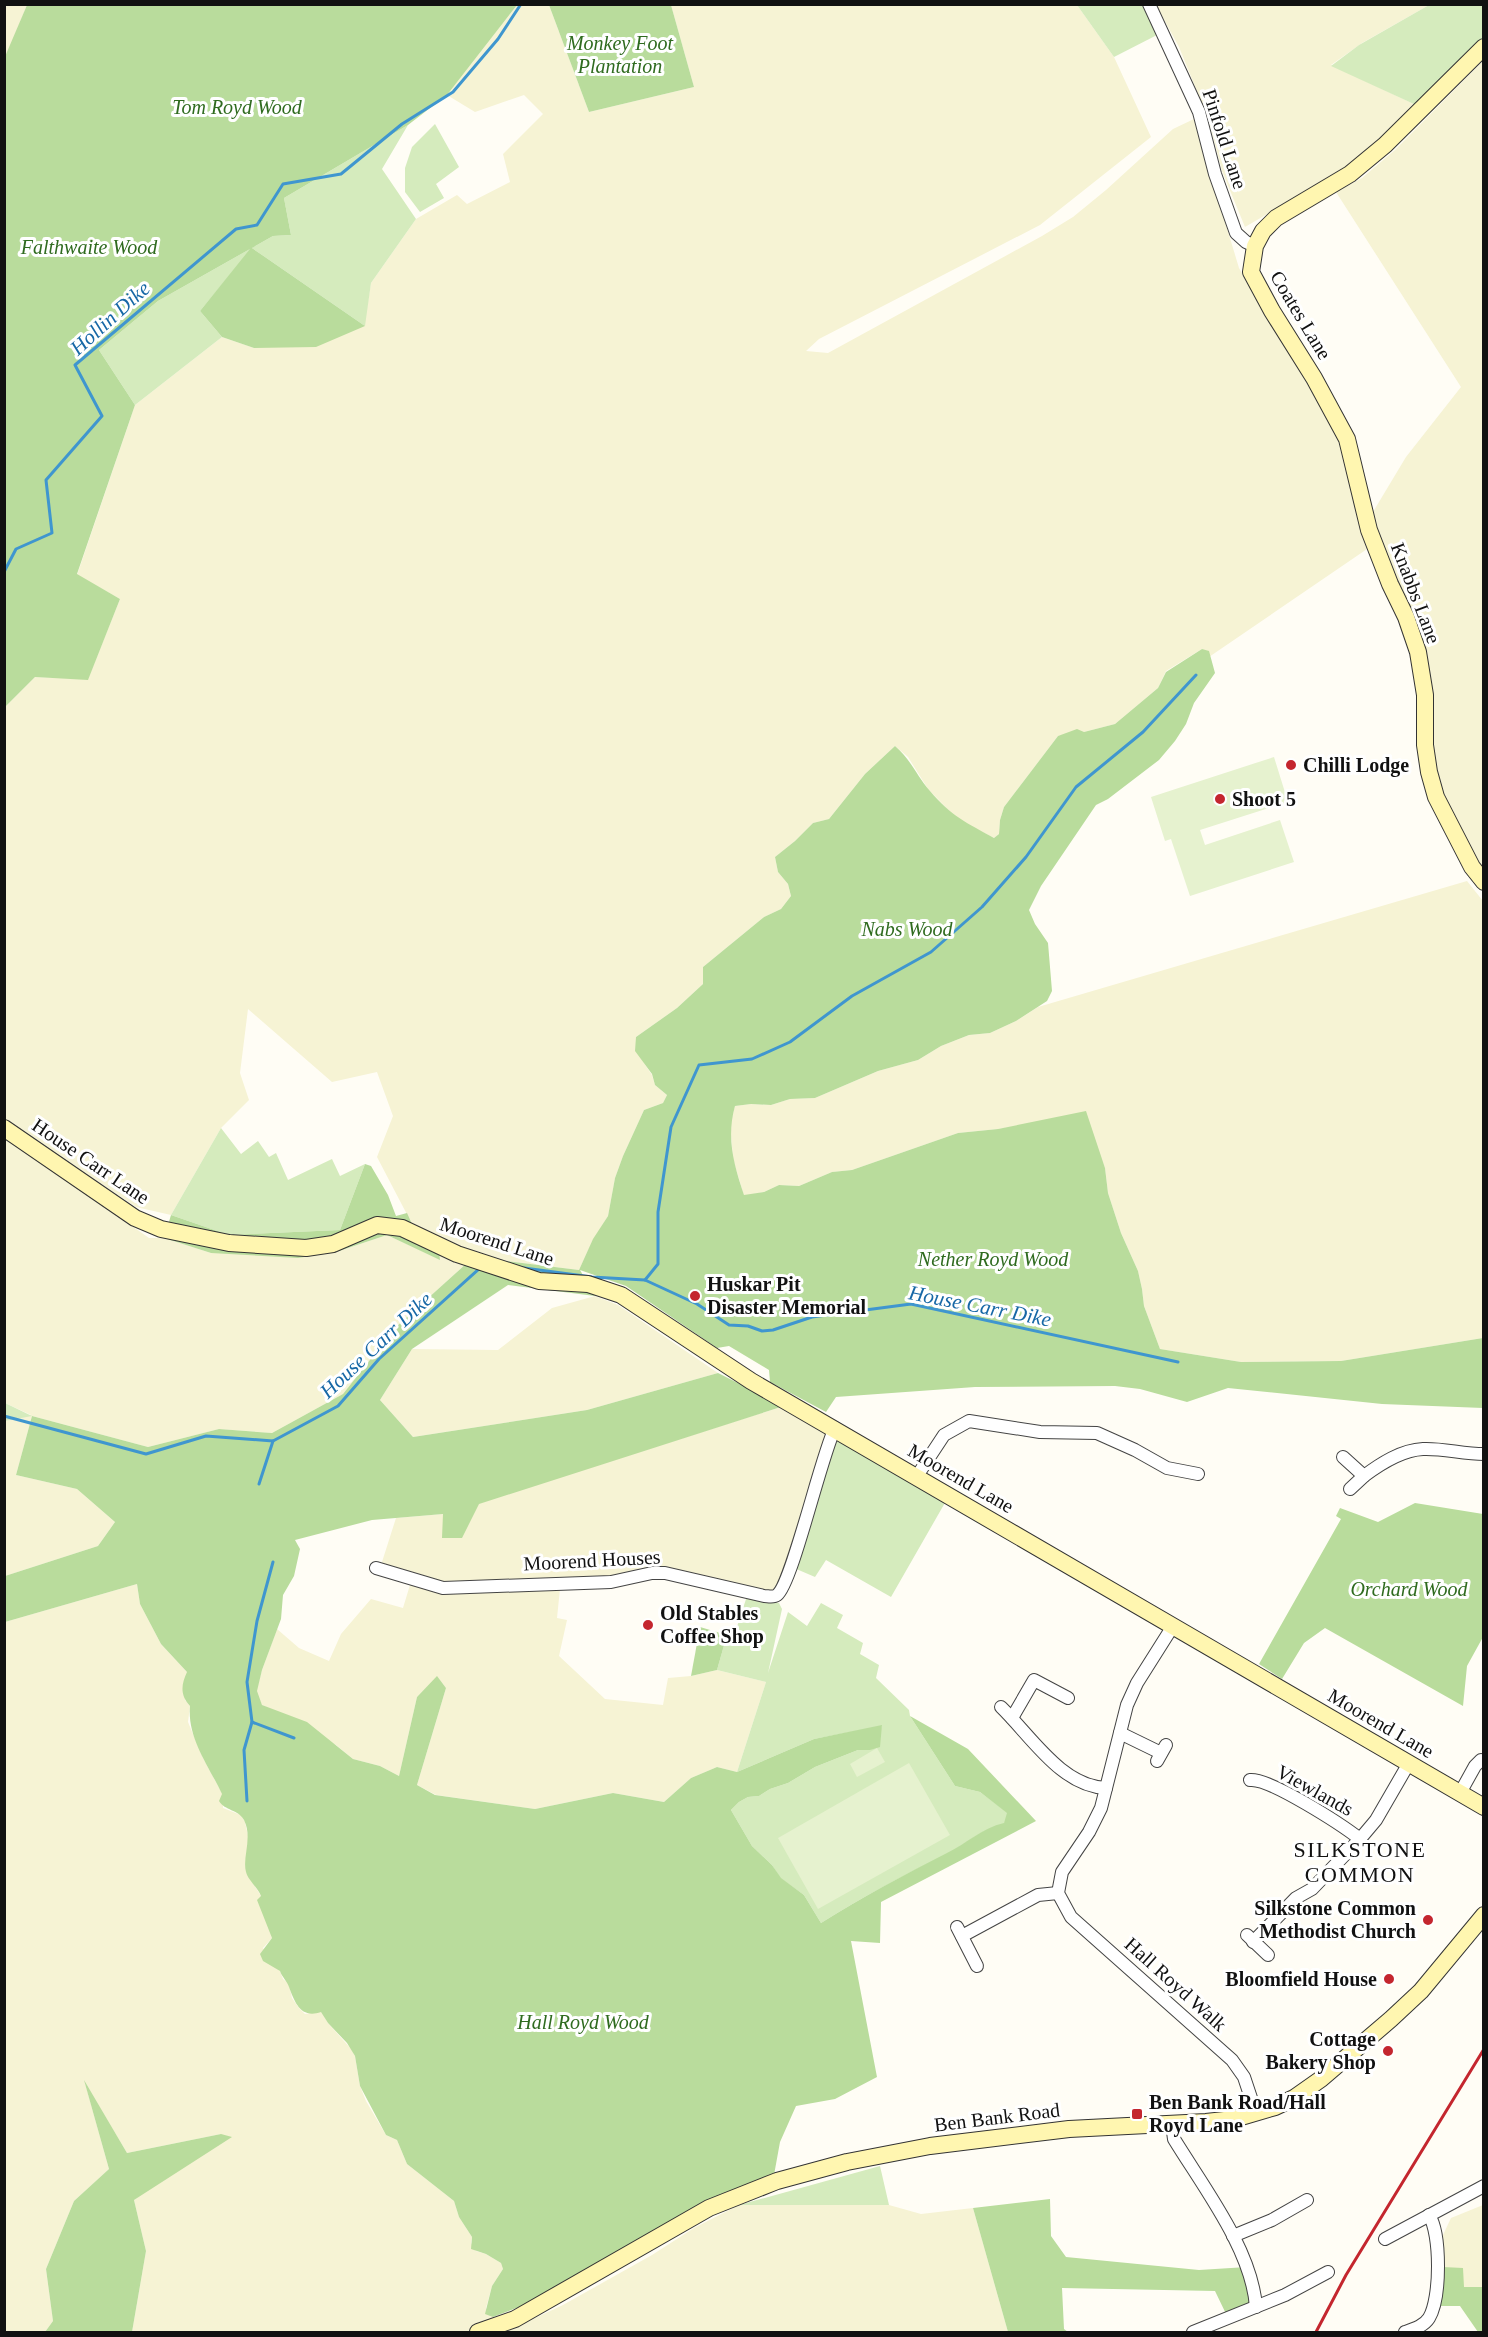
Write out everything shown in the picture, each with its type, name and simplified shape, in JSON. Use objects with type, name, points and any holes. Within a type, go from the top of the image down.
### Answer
[{"type":"main road","name":"Coates Lane","points":[[1367,522],[1351,451],[1340,424],[1254,281],[1251,272],[1255,246],[1263,231],[1276,218],[1350,174],[1386,145],[1484,47]]},
{"type":"main road","name":"Knabbs Lane","points":[[1367,522],[1418,652],[1425,694],[1425,745],[1436,797],[1472,867],[1484,882]]},
{"type":"main road","name":"House Carr Lane","points":[[4,1128],[135,1218],[161,1229],[229,1243],[306,1248],[333,1244],[377,1226],[402,1228]]},
{"type":"main road","name":"Moorend Lane","points":[[402,1228],[457,1254],[538,1281],[588,1284],[621,1296],[724,1365],[1484,1807]]},
{"type":"main road","name":"Ben Bank Road","points":[[478,2332],[515,2319],[709,2208],[777,2181],[878,2155],[957,2142],[1069,2129],[1172,2125],[1234,2118],[1256,2113],[1294,2098],[1351,2054],[1421,1990],[1484,1915]]},
{"type":"street","name":"Pinfold Lane","points":[[1149,4],[1199,112],[1215,174],[1236,233],[1255,246]]},
{"type":"street","points":[[917,1476],[944,1435],[969,1421],[1040,1432],[1096,1433],[1135,1450],[1167,1468],[1198,1474]]},
{"type":"street","name":"Moorend Houses","points":[[376,1568],[443,1588],[611,1582],[652,1573],[774,1597],[779,1594],[790,1567],[835,1428]]},
{"type":"street","points":[[1350,1489],[1364,1476],[1384,1463],[1411,1451],[1423,1449],[1484,1454]]},
{"type":"street","points":[[1343,1457],[1364,1476]]},
{"type":"street","points":[[977,1959],[959,1932],[1038,1895],[1058,1893],[1062,1872],[1101,1808],[1127,1705],[1137,1683],[1173,1626]]},
{"type":"street","points":[[1012,1718],[1034,1680],[1068,1698]]},
{"type":"street","points":[[1001,1707],[1065,1772],[1096,1788],[1106,1788]]},
{"type":"street","points":[[1120,1733],[1161,1753]]},
{"type":"street","points":[[1460,1793],[1475,1766],[1481,1760]]},
{"type":"street","name":"Viewlands","points":[[1268,1955],[1250,1939],[1296,1898],[1312,1889],[1360,1839],[1376,1820],[1409,1763]]},
{"type":"street","name":"Viewlands","points":[[1250,1780],[1256,1779],[1278,1789],[1360,1839]]},
{"type":"street","name":"Hall Royd Walk","points":[[1058,1893],[1071,1917],[1232,2060],[1244,2077],[1256,2113]]},
{"type":"street","points":[[1172,2125],[1174,2139],[1233,2236],[1254,2286],[1256,2307]]},
{"type":"street","points":[[1385,2239],[1484,2186]]},
{"type":"street","points":[[1233,2236],[1296,2212],[1307,2200]]},
{"type":"street","points":[[1405,2332],[1422,2325],[1429,2318],[1435,2301],[1437,2239],[1434,2223],[1429,2215]]},
{"type":"street","points":[[1193,2332],[1256,2307],[1328,2272]]},
{"type":"shaded area","points":[[5,5],[27,5],[5,59]]},
{"type":"shaded area","points":[[517,5],[549,5],[589,112],[694,87],[671,5],[1077,5],[1114,57],[1151,137],[1040,225],[819,339],[806,351],[828,353],[1042,236],[1073,217],[1173,129],[1194,119],[1239,268],[1338,436],[1370,547],[1209,657],[1202,649],[1166,671],[1158,688],[1115,724],[1058,736],[1004,807],[999,834],[994,838],[958,820],[928,789],[908,757],[895,746],[865,774],[829,819],[813,823],[775,857],[778,872],[788,884],[791,896],[781,909],[764,917],[703,967],[703,984],[677,1008],[636,1037],[644,1063],[655,1085],[667,1095],[663,1103],[644,1110],[615,1178],[608,1216],[579,1270],[505,1261],[474,1254],[412,1224],[377,1157],[393,1116],[377,1072],[332,1082],[248,1009],[240,1073],[249,1100],[221,1128],[171,1215],[136,1207],[5,1120],[5,707],[35,677],[88,679],[120,599],[77,575],[135,405],[222,337],[254,348],[364,326],[371,283],[416,219],[457,195],[467,204],[510,182],[503,154],[543,114],[524,95],[475,112],[447,95]]},
{"type":"shaded area","points":[[1156,5],[1429,5],[1362,43],[1331,65],[1416,105],[1355,163],[1245,227],[1222,171],[1209,121],[1179,47]]},
{"type":"shaded area","points":[[1483,61],[1483,882],[1436,797],[1425,695],[1367,522],[1406,457],[1461,387],[1336,192],[1362,178],[1395,150]]},
{"type":"shaded area","points":[[1467,881],[1483,901],[1483,1338],[1341,1361],[1241,1362],[1160,1349],[1144,1306],[1138,1271],[1121,1233],[1108,1193],[1105,1168],[1098,1150],[1040,1122],[958,1133],[852,1170],[832,1172],[799,1186],[779,1185],[764,1192],[744,1196],[733,1159],[730,1124],[735,1106],[771,1105],[790,1099],[815,1098],[878,1071],[918,1060],[941,1046],[969,1035],[990,1033],[1016,1021],[1038,1007]]},
{"type":"shaded area","points":[[5,1136],[149,1238],[164,1238],[211,1253],[336,1252],[387,1235],[439,1259],[439,1251],[467,1263],[396,1327],[343,1394],[272,1433],[219,1429],[148,1447],[32,1416],[16,1475],[77,1489],[115,1522],[98,1546],[5,1576],[5,1421],[31,1415],[5,1403]]},
{"type":"shaded area","points":[[595,1296],[618,1305],[718,1373],[587,1410],[413,1437],[380,1400],[412,1349],[498,1350],[552,1308]]},
{"type":"shaded area","points":[[784,1406],[828,1432],[776,1590],[764,1593],[651,1566],[610,1576],[561,1579],[557,1618],[567,1620],[559,1656],[605,1699],[663,1705],[668,1678],[717,1670],[766,1682],[737,1772],[717,1767],[691,1778],[664,1802],[613,1793],[535,1809],[436,1795],[417,1785],[446,1688],[437,1677],[417,1697],[399,1776],[380,1766],[353,1759],[336,1745],[262,1705],[256,1692],[277,1629],[299,1648],[329,1661],[341,1634],[371,1599],[403,1608],[413,1575],[385,1566],[382,1562],[396,1518],[443,1514]]},
{"type":"shaded area","points":[[137,1584],[140,1604],[161,1644],[188,1673],[185,1700],[190,1706],[188,1722],[203,1758],[223,1795],[223,1808],[241,1815],[245,1822],[249,1840],[246,1872],[261,1896],[272,1938],[263,1948],[273,1965],[280,1971],[283,1979],[289,1984],[292,1998],[299,2008],[305,2014],[321,2011],[328,2023],[352,2050],[360,2086],[366,2101],[386,2135],[397,2140],[407,2164],[454,2201],[459,2217],[472,2237],[471,2243],[476,2251],[501,2263],[503,2269],[492,2286],[486,2308],[493,2317],[515,2319],[478,2332],[132,2332],[146,2251],[134,2200],[221,2134],[127,2153],[85,2083],[109,2169],[74,2201],[46,2269],[53,2321],[45,2332],[5,2332],[5,1622]]},
{"type":"shaded area","points":[[739,2205],[889,2205],[921,2214],[973,2208],[1008,2332],[505,2332],[563,2305],[652,2255],[694,2228]]},
{"type":"shaded area","points":[[1483,2205],[1483,2287],[1464,2287],[1443,2267],[1443,2235],[1451,2218]]},
{"type":"green space","points":[[27,5],[517,5],[447,95],[408,125],[284,198],[291,235],[273,236],[252,248],[365,326],[316,347],[254,348],[222,337],[200,311],[250,249],[158,301],[99,350],[135,405],[77,574],[120,599],[88,680],[35,677],[5,707],[4,59]]},
{"type":"green space","name":"Monkey Foot Plantation","points":[[549,5],[671,5],[694,87],[589,112]]},
{"type":"green space","points":[[1077,5],[1142,5],[1157,35],[1114,57]]},
{"type":"green space","points":[[1429,5],[1483,5],[1483,41],[1416,105],[1331,66],[1359,45]]},
{"type":"green space","points":[[435,124],[459,167],[436,184],[444,198],[420,212],[405,192],[405,168],[412,147]]},
{"type":"green space","points":[[408,125],[382,169],[416,219],[371,283],[365,326],[252,248],[200,311],[222,337],[135,405],[99,350],[158,301],[273,236],[291,235],[284,198]]},
{"type":"green space","points":[[1202,649],[1209,651],[1215,673],[1194,703],[1186,724],[1175,741],[1159,760],[1108,799],[1096,805],[1041,886],[1029,910],[1048,943],[1052,991],[1047,1001],[1016,1021],[990,1033],[969,1035],[941,1046],[918,1060],[878,1071],[815,1098],[790,1099],[771,1105],[735,1106],[731,1140],[734,1162],[744,1195],[764,1192],[779,1185],[799,1186],[832,1172],[852,1170],[958,1133],[998,1129],[1086,1111],[1105,1168],[1108,1193],[1121,1233],[1138,1271],[1144,1306],[1160,1349],[1241,1362],[1341,1361],[1483,1338],[1483,1408],[1382,1404],[1228,1388],[1187,1402],[1140,1389],[1115,1386],[975,1387],[836,1397],[826,1412],[770,1382],[769,1370],[729,1346],[717,1348],[626,1286],[580,1270],[595,1296],[508,1285],[412,1349],[380,1400],[413,1437],[587,1410],[718,1373],[784,1406],[479,1504],[462,1538],[442,1538],[443,1514],[372,1520],[295,1540],[300,1549],[294,1576],[283,1595],[281,1619],[262,1670],[257,1691],[262,1705],[307,1722],[353,1759],[380,1766],[399,1776],[417,1697],[437,1676],[446,1688],[417,1785],[435,1795],[535,1809],[613,1793],[664,1802],[691,1778],[717,1767],[737,1772],[814,1739],[882,1725],[880,1747],[858,1750],[815,1767],[759,1796],[748,1797],[731,1810],[752,1846],[772,1865],[781,1878],[804,1895],[821,1923],[981,1832],[1004,1823],[1007,1813],[980,1792],[955,1786],[910,1716],[968,1749],[1036,1821],[881,1902],[880,1943],[851,1941],[877,2077],[835,2099],[796,2106],[780,2142],[774,2175],[552,2288],[547,2296],[493,2317],[485,2314],[492,2286],[503,2269],[501,2263],[486,2254],[471,2249],[472,2237],[459,2217],[454,2201],[407,2164],[397,2140],[386,2135],[360,2086],[355,2056],[347,2043],[321,2012],[308,2013],[300,2008],[280,1971],[263,1961],[260,1954],[272,1938],[257,1900],[261,1896],[246,1872],[247,1827],[241,1816],[219,1801],[222,1794],[195,1741],[190,1706],[183,1694],[187,1672],[161,1644],[140,1604],[137,1584],[5,1622],[5,1576],[98,1546],[115,1522],[77,1489],[16,1475],[32,1416],[148,1447],[219,1429],[272,1433],[343,1394],[396,1327],[467,1263],[505,1261],[579,1270],[593,1239],[608,1216],[615,1178],[644,1110],[663,1103],[667,1095],[655,1085],[652,1074],[635,1051],[636,1037],[677,1008],[703,984],[703,967],[764,917],[781,909],[791,896],[788,884],[778,872],[775,857],[813,823],[829,819],[865,774],[895,746],[945,807],[994,838],[999,834],[1004,807],[1058,736],[1077,729],[1084,732],[1115,724],[1158,688],[1166,672]]},
{"type":"green space","points":[[1274,757],[1288,802],[1200,830],[1205,845],[1280,820],[1294,862],[1190,896],[1171,839],[1165,841],[1151,797]]},
{"type":"green space","points":[[221,1128],[241,1154],[258,1141],[269,1157],[276,1153],[288,1180],[332,1159],[340,1176],[365,1164],[340,1230],[229,1235],[171,1215]]},
{"type":"green space","points":[[365,1164],[371,1166],[388,1195],[396,1216],[407,1213],[412,1224],[437,1237],[440,1260],[387,1235],[336,1252],[298,1258],[211,1253],[164,1238],[171,1215],[229,1235],[340,1230]]},
{"type":"green space","points":[[5,1403],[32,1416],[5,1421]]},
{"type":"green space","points":[[837,1439],[946,1501],[891,1597],[826,1560],[815,1577],[794,1568]]},
{"type":"green space","name":"Orchard Wood","points":[[1415,1503],[1483,1514],[1483,1637],[1467,1666],[1463,1706],[1325,1628],[1304,1643],[1282,1679],[1259,1664],[1341,1519],[1336,1516],[1340,1508],[1378,1522]]},
{"type":"green space","points":[[747,1596],[779,1603],[782,1609],[768,1673],[788,1612],[807,1626],[821,1603],[843,1615],[837,1628],[863,1643],[860,1654],[879,1665],[876,1678],[909,1710],[910,1716],[955,1786],[980,1792],[1008,1813],[1004,1824],[982,1833],[821,1923],[804,1895],[780,1878],[772,1865],[752,1846],[731,1810],[748,1797],[759,1796],[815,1767],[858,1750],[870,1750],[882,1726],[814,1739],[737,1772],[766,1682],[717,1670],[727,1635],[734,1636]]},
{"type":"green space","points":[[700,1627],[727,1635],[717,1670],[691,1676]]},
{"type":"green space","points":[[877,1748],[885,1762],[857,1777],[850,1764]]},
{"type":"green space","points":[[909,1763],[950,1835],[818,1909],[778,1838]]},
{"type":"green space","points":[[84,2080],[127,2153],[221,2134],[232,2137],[134,2200],[146,2251],[132,2332],[45,2332],[53,2321],[46,2269],[74,2201],[109,2169]]},
{"type":"green space","points":[[880,2166],[889,2205],[739,2205]]},
{"type":"green space","points":[[1050,2199],[1051,2236],[1066,2257],[1199,2270],[1247,2267],[1256,2307],[1228,2318],[1215,2291],[1062,2288],[1064,2329],[1068,2332],[1008,2332],[973,2208]]},
{"type":"green space","points":[[1443,2267],[1463,2268],[1464,2287],[1483,2287],[1483,2332],[1478,2332],[1460,2306],[1440,2306]]},
{"type":"waterway","name":"Hollin Dike","points":[[4,572],[16,549],[52,533],[46,480],[102,416],[75,365],[236,229],[257,225],[283,184],[341,174],[402,124],[453,92],[498,39],[521,4]]},
{"type":"waterway","points":[[645,1280],[658,1264],[658,1212],[671,1127],[699,1065],[752,1059],[790,1042],[852,996],[931,952],[982,907],[1026,857],[1076,787],[1143,732],[1196,675]]},
{"type":"waterway","name":"House Carr Dike","points":[[4,1416],[146,1454],[206,1436],[273,1441],[338,1406],[379,1359],[480,1268]]},
{"type":"waterway","name":"House Carr Dike","points":[[524,1268],[592,1277],[645,1280],[697,1304],[729,1325],[748,1326],[762,1331],[773,1330],[812,1317],[911,1304],[1178,1362]]},
{"type":"waterway","points":[[259,1484],[273,1441]]},
{"type":"waterway","points":[[247,1801],[244,1750],[252,1722],[247,1682],[257,1621],[273,1562]]},
{"type":"waterway","points":[[252,1722],[294,1738]]},
{"type":"railway","points":[[1316,2332],[1346,2275],[1484,2049]]},
{"type":"place","name":"Chilli Lodge","points":[[1291,765]]},
{"type":"place","name":"Shoot 5","points":[[1220,799]]},
{"type":"place","name":"Huskar Pit Disaster Memorial","points":[[695,1296]]},
{"type":"place","name":"Old Stables Coffee Shop","points":[[648,1625]]},
{"type":"place","name":"Silkstone Common Methodist Church","points":[[1428,1920]]},
{"type":"place","name":"Bloomfield House","points":[[1389,1979]]},
{"type":"place","name":"Cottage Bakery Shop","points":[[1388,2051]]},
{"type":"place","name":"Ben Bank Road/Hall Royd Lane","points":[[1137,2114]]},
{"type":"district","name":"SILKSTONE COMMON","points":[[1360,1862]]},
{"type":"park label","name":"Tom Royd Wood","points":[[237,107]]},
{"type":"park label","name":"Falthwaite Wood","points":[[89,247]]},
{"type":"park label","name":"Nabs Wood","points":[[907,929]]},
{"type":"park label","name":"Nether Royd Wood","points":[[993,1259]]},
{"type":"park label","name":"Hall Royd Wood","points":[[583,2022]]}]
